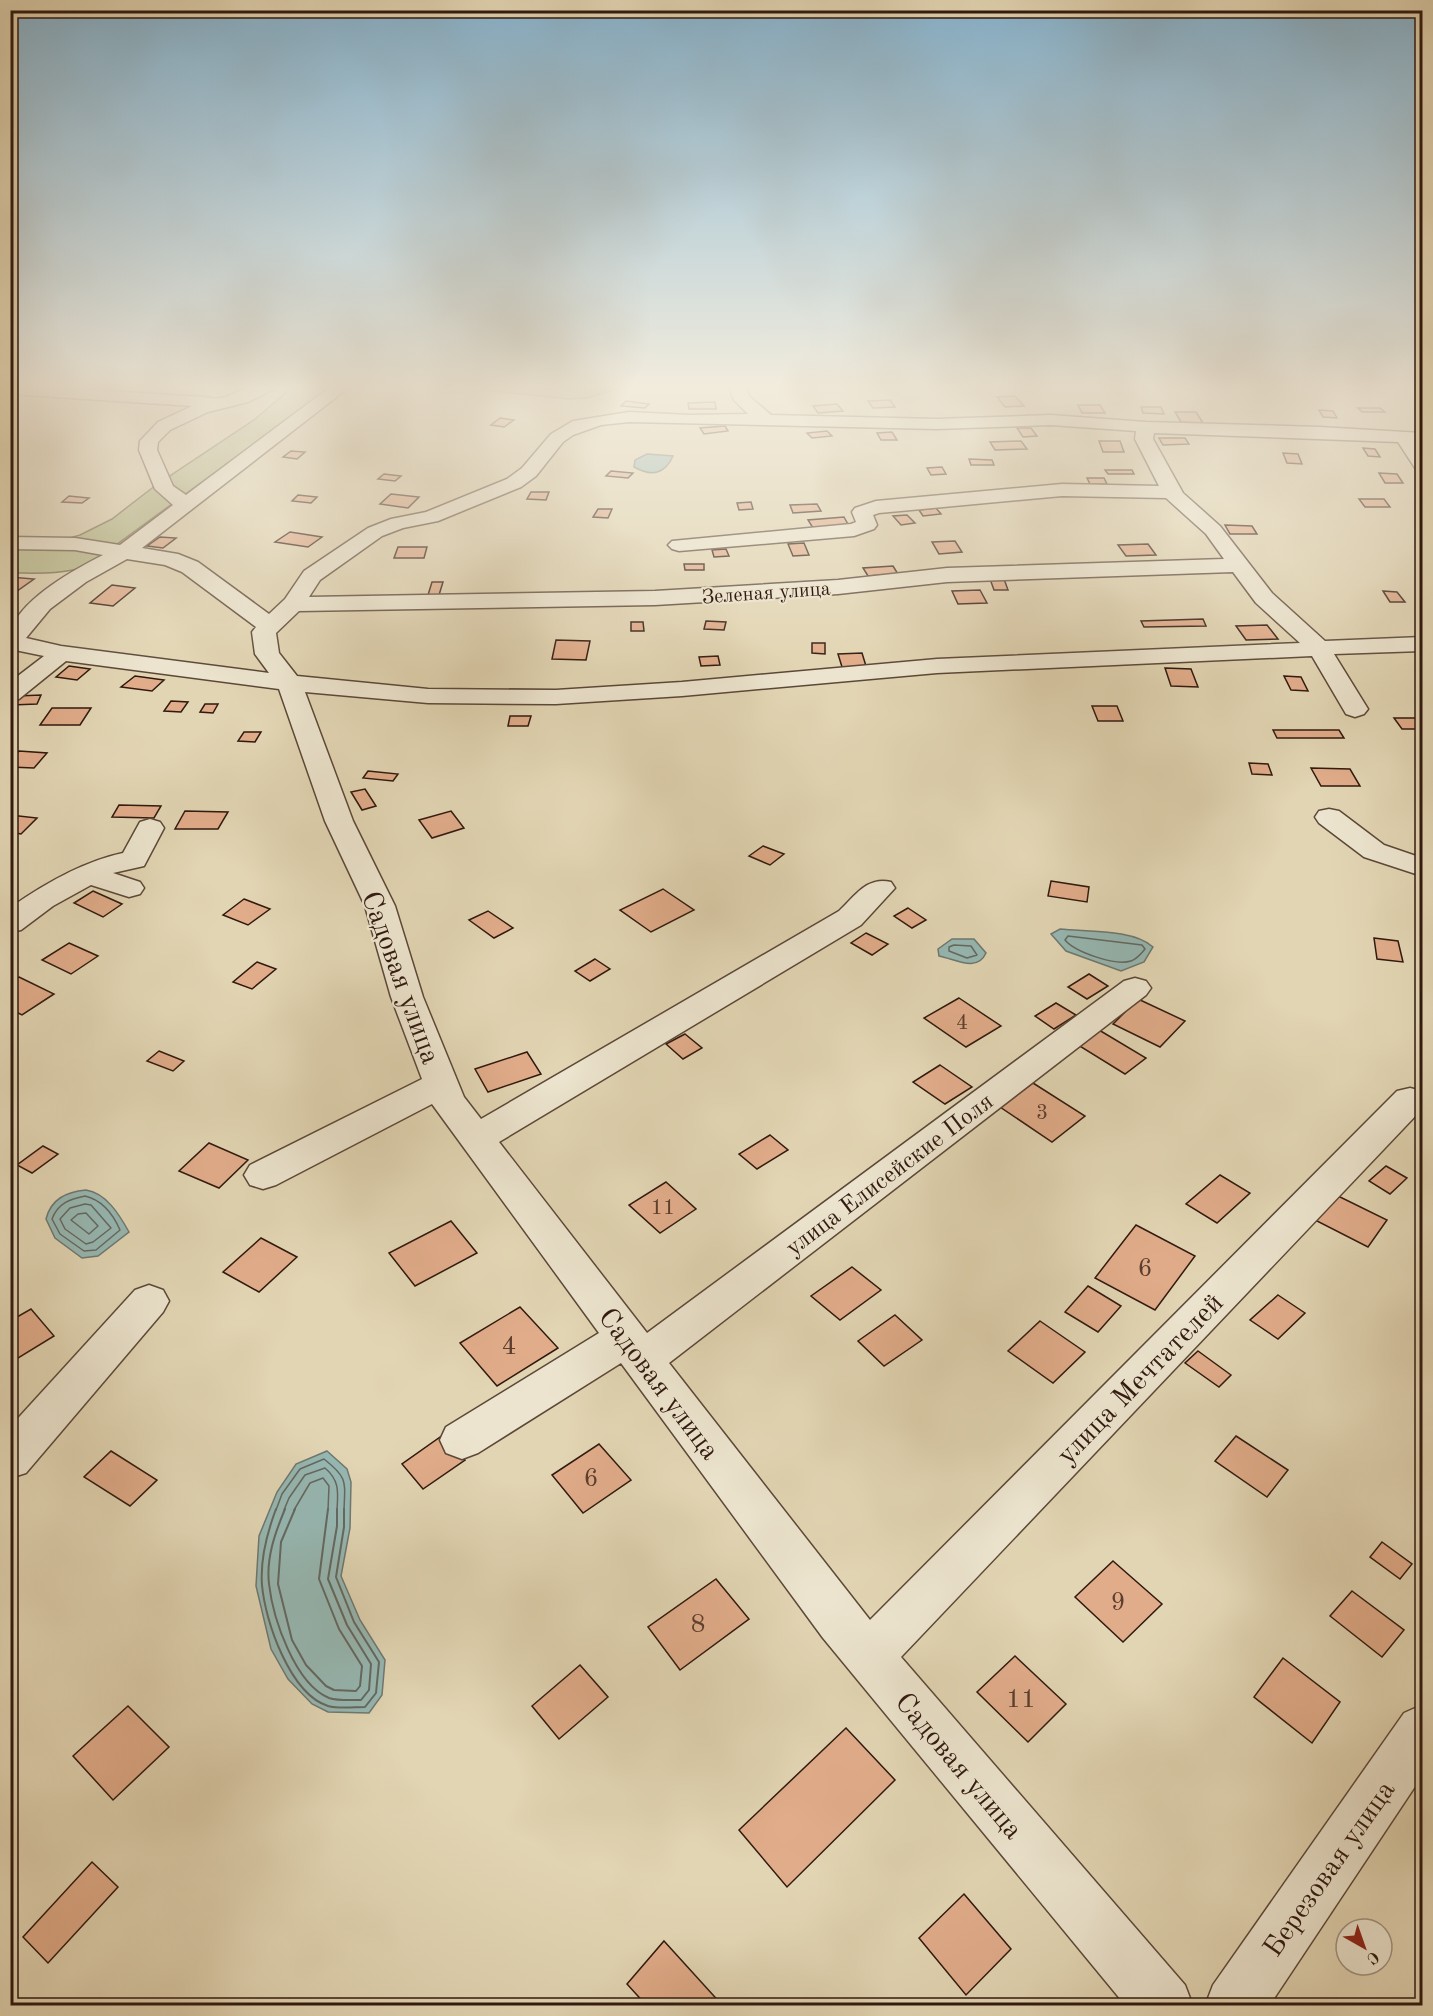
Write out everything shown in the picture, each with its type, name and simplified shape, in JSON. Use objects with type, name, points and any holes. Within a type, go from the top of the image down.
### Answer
[{"type":"street","points":[[161,479],[165,489],[186,506]]},
{"type":"street","points":[[221,479],[125,551],[78,577],[42,604],[11,642],[60,653],[289,683],[428,696],[556,697],[693,688],[937,666],[1422,644]]},
{"type":"street","points":[[10,543],[75,544],[170,559],[190,567],[269,625],[293,604],[312,576],[375,532],[398,523],[431,517],[519,479]]},
{"type":"street","points":[[1166,479],[1173,493],[1213,530],[1264,598],[1319,648],[1355,709]]},
{"type":"street","points":[[679,545],[854,530],[867,525],[862,512],[876,507],[1032,492],[1101,489],[1173,493]]},
{"type":"street","name":"Зеленая улица","points":[[293,604],[655,598],[838,587],[947,576],[1237,565]]},
{"type":"street","name":"Садовая улица","points":[[269,625],[264,632],[267,654],[289,683],[339,821],[380,906],[407,997],[448,1101],[840,1622],[1164,2006]]},
{"type":"street","points":[[10,694],[43,670],[60,653]]},
{"type":"street","points":[[1329,817],[1374,850],[1422,867]]},
{"type":"street","points":[[10,923],[42,900],[104,866],[132,874],[150,828]]},
{"type":"street","points":[[476,1139],[850,918],[880,888]]},
{"type":"street","name":"улица Елисейские Поля","points":[[462,1440],[634,1349],[1136,988]]},
{"type":"street","points":[[263,1175],[441,1084]]},
{"type":"street","name":"улица Мечтателей","points":[[868,1656],[1410,1100]]},
{"type":"street","points":[[10,1459],[149,1301]]},
{"type":"street","name":"Березовая улица","points":[[1234,2006],[1422,1731]]},
{"type":"green space","points":[[165,479],[206,479],[87,566],[58,572],[11,573],[10,549],[35,548],[80,535],[112,519]]},
{"type":"water","points":[[1060,929],[1122,934],[1144,941],[1153,947],[1144,962],[1121,971],[1066,951],[1051,934]]},
{"type":"water","points":[[952,939],[974,939],[986,953],[982,959],[971,964],[939,956],[938,949]]},
{"type":"water","points":[[86,1190],[106,1200],[129,1232],[98,1256],[82,1258],[55,1238],[46,1219],[52,1206],[60,1198]]},
{"type":"water","points":[[327,1451],[347,1469],[351,1482],[350,1528],[341,1576],[360,1620],[385,1660],[382,1695],[369,1713],[328,1712],[312,1704],[288,1679],[271,1649],[256,1586],[259,1536],[277,1492],[296,1464]]},
{"type":"building","points":[[1088,479],[1105,479],[1107,484],[1090,484]]},
{"type":"building","points":[[1383,479],[1400,479],[1403,483],[1385,483]]},
{"type":"building","points":[[531,492],[549,492],[546,500],[527,499]]},
{"type":"building","points":[[391,494],[419,497],[408,508],[380,504]]},
{"type":"building","points":[[298,495],[317,497],[311,503],[292,501]]},
{"type":"building","points":[[69,496],[89,498],[82,503],[62,502]]},
{"type":"building","points":[[1359,499],[1384,499],[1390,507],[1365,507]]},
{"type":"building","points":[[751,502],[753,509],[739,510],[737,503]]},
{"type":"building","points":[[817,504],[821,511],[793,513],[790,505]]},
{"type":"building","points":[[936,508],[941,514],[923,516],[919,510]]},
{"type":"building","points":[[598,509],[612,509],[608,518],[593,517]]},
{"type":"building","points":[[907,515],[915,523],[901,525],[893,516]]},
{"type":"building","points":[[844,517],[849,526],[813,528],[808,520]]},
{"type":"building","points":[[1225,525],[1252,526],[1257,534],[1230,534]]},
{"type":"building","points":[[290,532],[322,537],[308,547],[275,542]]},
{"type":"building","points":[[160,537],[176,538],[163,548],[147,546]]},
{"type":"building","points":[[955,541],[962,552],[939,554],[932,542]]},
{"type":"building","points":[[804,543],[809,555],[793,556],[788,544]]},
{"type":"building","points":[[1148,544],[1156,555],[1126,556],[1118,545]]},
{"type":"building","points":[[398,547],[427,547],[424,558],[394,558]]},
{"type":"building","points":[[726,549],[729,556],[714,557],[712,550]]},
{"type":"building","points":[[684,564],[704,564],[704,570],[685,570]]},
{"type":"building","points":[[893,566],[898,574],[868,576],[863,568]]},
{"type":"building","points":[[10,577],[34,579],[10,596]]},
{"type":"building","points":[[990,579],[1004,579],[1008,590],[994,590]]},
{"type":"building","points":[[432,582],[443,582],[439,595],[428,595]]},
{"type":"building","points":[[112,585],[135,588],[113,606],[90,603]]},
{"type":"building","points":[[980,590],[987,603],[958,604],[952,591]]},
{"type":"building","points":[[1383,591],[1397,592],[1405,602],[1390,602]]},
{"type":"building","points":[[1203,619],[1206,626],[1144,627],[1141,621]]},
{"type":"building","points":[[706,621],[726,622],[724,630],[704,629]]},
{"type":"building","points":[[631,622],[643,622],[644,631],[631,631]]},
{"type":"building","points":[[1267,625],[1278,639],[1246,640],[1236,626]]},
{"type":"building","points":[[556,640],[590,641],[586,660],[552,659]]},
{"type":"building","points":[[812,643],[825,643],[825,654],[812,653]]},
{"type":"building","points":[[862,653],[866,666],[842,667],[838,654]]},
{"type":"building","points":[[718,656],[720,665],[701,666],[699,657]]},
{"type":"building","points":[[69,666],[90,669],[77,680],[56,677]]},
{"type":"building","points":[[1165,668],[1191,669],[1198,687],[1171,686]]},
{"type":"building","points":[[135,676],[164,680],[152,691],[121,687]]},
{"type":"building","points":[[1284,676],[1301,677],[1308,691],[1291,690]]},
{"type":"building","points":[[41,695],[37,704],[12,705],[17,696]]},
{"type":"building","points":[[171,701],[188,702],[181,712],[164,711]]},
{"type":"building","points":[[205,704],[218,704],[213,713],[200,712]]},
{"type":"building","points":[[1092,706],[1117,706],[1123,721],[1098,721]]},
{"type":"building","points":[[52,708],[91,708],[80,725],[40,725]]},
{"type":"building","points":[[510,716],[531,716],[528,726],[508,726]]},
{"type":"building","points":[[1394,718],[1422,718],[1422,729],[1402,729]]},
{"type":"building","points":[[1273,730],[1339,730],[1344,738],[1277,738]]},
{"type":"building","points":[[244,732],[261,732],[255,742],[238,741]]},
{"type":"building","points":[[19,751],[47,753],[34,768],[10,767],[10,761]]},
{"type":"building","points":[[1249,763],[1268,764],[1272,775],[1252,774]]},
{"type":"building","points":[[1311,768],[1350,769],[1360,786],[1321,786]]},
{"type":"building","points":[[368,771],[398,774],[393,781],[363,778]]},
{"type":"building","points":[[365,789],[376,806],[362,810],[351,792]]},
{"type":"building","points":[[119,805],[161,806],[154,818],[112,817]]},
{"type":"building","points":[[185,811],[228,812],[218,829],[175,829]]},
{"type":"building","points":[[451,811],[464,828],[432,838],[419,820]]},
{"type":"building","points":[[10,815],[37,818],[21,834],[10,832]]},
{"type":"building","points":[[763,846],[784,854],[770,865],[749,856]]},
{"type":"building","points":[[1051,881],[1089,887],[1087,902],[1048,896]]},
{"type":"building","points":[[663,889],[694,910],[651,932],[620,910]]},
{"type":"building","points":[[93,891],[122,904],[103,917],[74,903]]},
{"type":"building","points":[[244,899],[270,909],[248,925],[223,915]]},
{"type":"building","points":[[908,908],[926,920],[912,928],[894,916]]},
{"type":"building","points":[[488,911],[513,928],[494,938],[469,920]]},
{"type":"building","points":[[866,933],[888,944],[872,955],[851,943]]},
{"type":"building","points":[[1374,938],[1398,941],[1403,962],[1377,959]]},
{"type":"building","points":[[69,943],[98,956],[71,974],[42,960]]},
{"type":"building","points":[[595,959],[610,969],[590,981],[575,971]]},
{"type":"building","points":[[257,962],[276,969],[252,989],[233,982]]},
{"type":"building","points":[[1089,974],[1108,986],[1087,999],[1068,987]]},
{"type":"building","points":[[19,977],[54,994],[22,1015],[10,1009],[10,983]]},
{"type":"building","points":[[959,998],[1001,1026],[966,1047],[924,1018]]},
{"type":"building","points":[[1138,999],[1185,1021],[1160,1047],[1113,1024]]},
{"type":"building","points":[[1056,1003],[1076,1015],[1054,1029],[1035,1016]]},
{"type":"building","points":[[1099,1030],[1146,1058],[1125,1074],[1078,1045]]},
{"type":"building","points":[[685,1034],[702,1048],[683,1059],[666,1044]]},
{"type":"building","points":[[159,1051],[184,1061],[173,1071],[147,1061]]},
{"type":"building","points":[[527,1052],[541,1074],[488,1092],[475,1069]]},
{"type":"building","points":[[940,1065],[972,1087],[945,1104],[913,1082]]},
{"type":"building","points":[[1033,1083],[1085,1116],[1052,1142],[1000,1107]]},
{"type":"building","points":[[770,1135],[788,1150],[757,1169],[739,1154]]},
{"type":"building","points":[[209,1143],[248,1160],[219,1188],[179,1171]]},
{"type":"building","points":[[43,1146],[58,1154],[32,1173],[17,1165]]},
{"type":"building","points":[[1386,1166],[1407,1178],[1390,1194],[1369,1181]]},
{"type":"building","points":[[1220,1175],[1250,1193],[1217,1223],[1186,1204]]},
{"type":"building","points":[[666,1182],[696,1209],[660,1233],[629,1205]]},
{"type":"building","points":[[1334,1194],[1387,1220],[1368,1247],[1315,1220]]},
{"type":"building","points":[[451,1221],[477,1253],[415,1286],[389,1253]]},
{"type":"building","points":[[1136,1225],[1195,1256],[1155,1310],[1095,1278]]},
{"type":"building","points":[[261,1238],[297,1257],[259,1292],[223,1272]]},
{"type":"building","points":[[852,1267],[881,1290],[840,1320],[811,1296]]},
{"type":"building","points":[[1088,1286],[1121,1306],[1098,1332],[1065,1312]]},
{"type":"building","points":[[1278,1295],[1305,1313],[1278,1339],[1250,1320]]},
{"type":"building","points":[[520,1307],[558,1348],[497,1386],[460,1343]]},
{"type":"building","points":[[31,1309],[54,1336],[10,1363],[10,1321]]},
{"type":"building","points":[[895,1315],[922,1340],[884,1366],[858,1341]]},
{"type":"building","points":[[1040,1321],[1085,1352],[1053,1383],[1008,1351]]},
{"type":"building","points":[[1198,1351],[1231,1375],[1219,1387],[1185,1363]]},
{"type":"building","points":[[443,1435],[465,1460],[423,1489],[402,1464]]},
{"type":"building","points":[[1236,1436],[1288,1470],[1267,1497],[1215,1461]]},
{"type":"building","points":[[599,1444],[631,1480],[583,1513],[552,1475]]},
{"type":"building","points":[[111,1451],[157,1480],[130,1506],[84,1477]]},
{"type":"building","points":[[1382,1542],[1412,1564],[1400,1579],[1370,1557]]},
{"type":"building","points":[[1113,1561],[1162,1604],[1123,1642],[1075,1597]]},
{"type":"building","points":[[716,1579],[749,1619],[680,1670],[648,1627]]},
{"type":"building","points":[[1352,1591],[1404,1630],[1382,1657],[1330,1616]]},
{"type":"building","points":[[1015,1656],[1066,1704],[1028,1742],[977,1692]]},
{"type":"building","points":[[1283,1658],[1340,1702],[1312,1743],[1254,1697]]},
{"type":"building","points":[[580,1665],[608,1697],[559,1739],[532,1706]]},
{"type":"building","points":[[128,1706],[169,1747],[113,1800],[73,1756]]},
{"type":"building","points":[[846,1728],[895,1780],[787,1887],[739,1830]]},
{"type":"building","points":[[92,1862],[118,1887],[48,1963],[23,1937]]},
{"type":"building","points":[[964,1894],[1011,1949],[966,1995],[919,1938]]},
{"type":"building","points":[[664,1941],[723,2006],[647,2006],[627,1984]]}]
